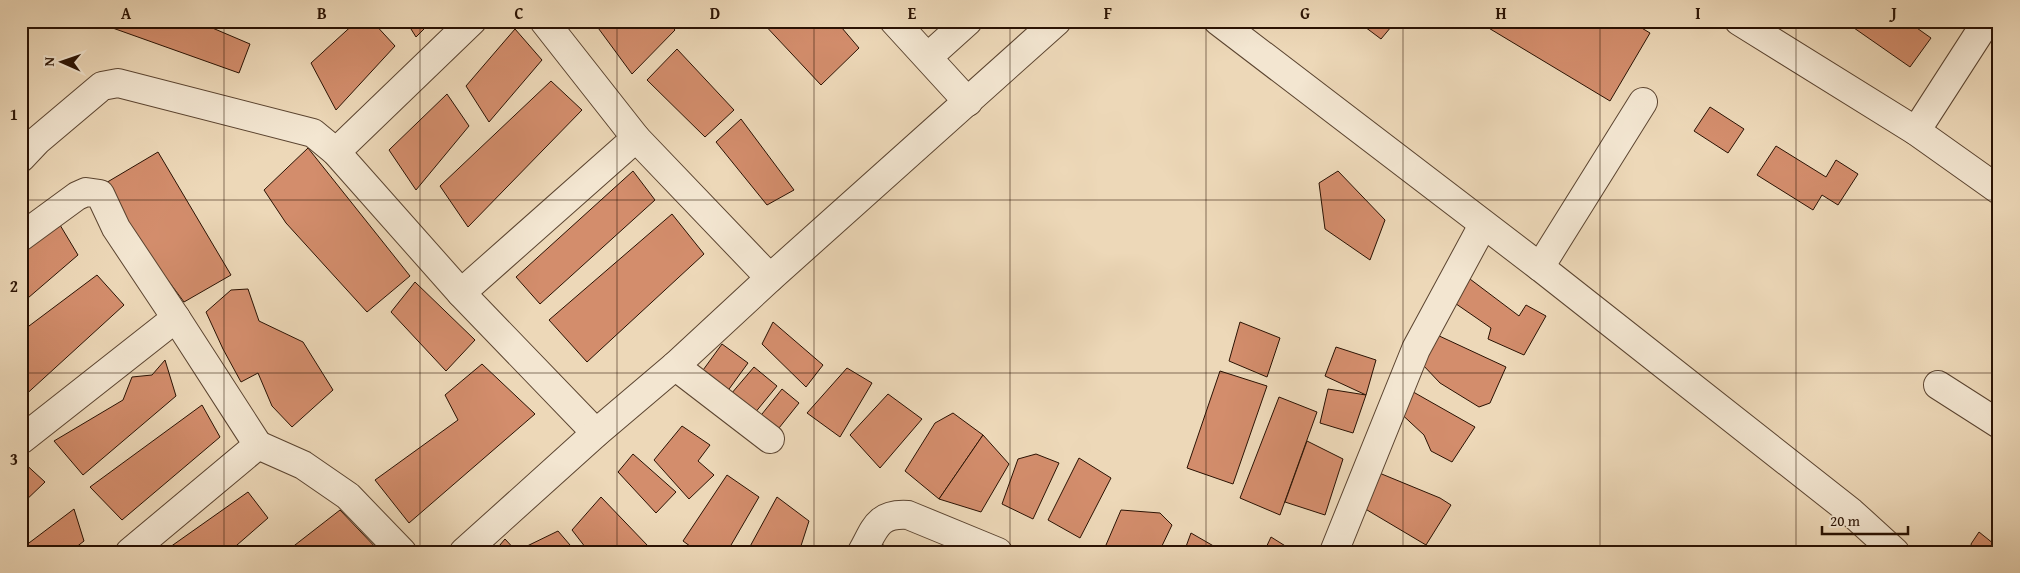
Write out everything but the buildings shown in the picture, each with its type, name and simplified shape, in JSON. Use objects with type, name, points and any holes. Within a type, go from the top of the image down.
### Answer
[{"type":"street","points":[[336,152],[472,21]]},
{"type":"street","points":[[544,21],[636,138],[770,278]]},
{"type":"street","points":[[894,21],[968,102]]},
{"type":"street","points":[[928,58],[968,21]]},
{"type":"street","points":[[464,552],[596,433],[675,366],[770,278],[1057,21]]},
{"type":"street","points":[[1218,21],[1540,267],[1851,512],[1895,552]]},
{"type":"street","points":[[1739,21],[1916,131],[1999,190]]},
{"type":"street","points":[[1916,131],[1987,21]]},
{"type":"street","points":[[21,158],[38,140],[102,86],[118,83],[313,132],[336,152],[461,293],[596,433]]},
{"type":"street","points":[[1540,267],[1643,102]]},
{"type":"street","points":[[461,293],[636,138]]},
{"type":"street","points":[[21,237],[77,196],[86,192],[100,194],[116,228],[258,445],[303,465],[348,496],[402,552]]},
{"type":"street","points":[[1334,552],[1416,349],[1483,225]]},
{"type":"street","points":[[21,440],[176,318]]},
{"type":"street","points":[[675,366],[770,439]]},
{"type":"street","points":[[1938,385],[1999,424]]},
{"type":"street","points":[[130,552],[258,445]]},
{"type":"street","points":[[862,552],[880,520],[894,514],[908,515],[998,552]]}]
